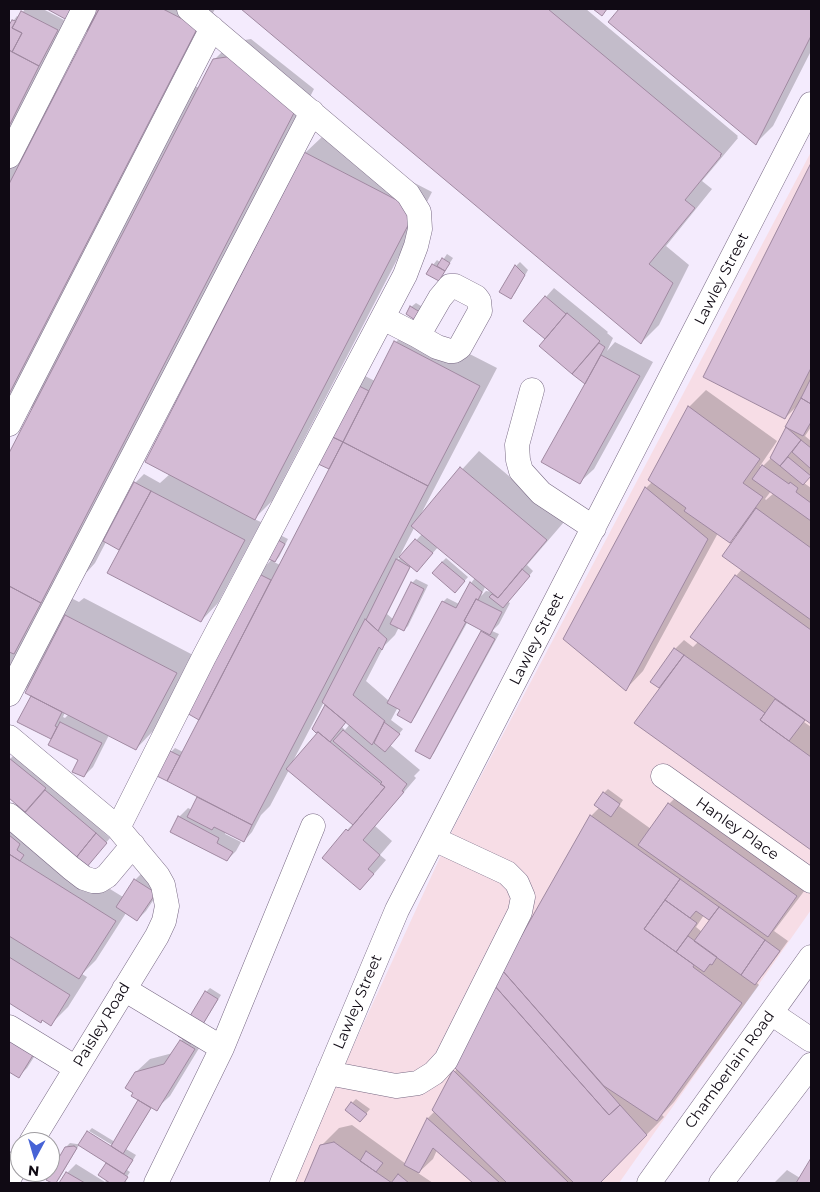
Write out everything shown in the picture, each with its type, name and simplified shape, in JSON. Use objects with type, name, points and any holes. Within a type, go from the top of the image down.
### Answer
[{"type":"street","points":[[9,156],[84,9]]},
{"type":"street","points":[[9,815],[84,878],[99,881],[107,876],[213,640],[383,318],[405,275],[416,246],[420,228],[419,212],[408,194],[189,9]]},
{"type":"street","points":[[9,424],[212,28]]},
{"type":"street","name":"Lawley Street","points":[[282,1183],[398,910],[811,104]]},
{"type":"street","points":[[9,694],[312,112]]},
{"type":"street","points":[[383,318],[418,336]]},
{"type":"street","points":[[532,390],[517,445],[521,472],[540,493],[594,528]]},
{"type":"street","points":[[9,737],[125,837]]},
{"type":"street","name":"Hanley Place","points":[[663,776],[811,881]]},
{"type":"street","points":[[156,1183],[222,1048],[313,826]]},
{"type":"street","name":"Paisley Road","points":[[37,1132],[164,921],[168,906],[163,885],[125,837]]},
{"type":"street","points":[[328,1073],[396,1086],[418,1083],[434,1074],[446,1060],[520,912],[523,897],[518,883],[506,873],[434,839]]},
{"type":"street","name":"Chamberlain Road","points":[[649,1183],[811,956]]},
{"type":"street","points":[[124,989],[222,1048]]},
{"type":"street","points":[[771,1013],[811,1040]]},
{"type":"street","points":[[9,1027],[76,1068]]},
{"type":"street","points":[[721,1183],[811,1065]]},
{"type":"shaded area","points":[[811,152],[811,910],[619,1183],[291,1183],[454,827]]},
{"type":"building","points":[[47,9],[99,9],[87,31]]},
{"type":"building","points":[[99,9],[163,9],[198,27],[9,394],[9,184]]},
{"type":"building","points":[[241,9],[548,9],[722,154],[685,200],[695,208],[649,264],[673,283],[641,344]]},
{"type":"building","points":[[593,9],[607,9],[602,16]]},
{"type":"building","points":[[619,9],[811,9],[811,36],[756,145],[608,22]]},
{"type":"building","points":[[21,11],[58,30],[39,66],[12,52],[22,33],[12,28]]},
{"type":"building","points":[[12,20],[16,21],[12,28],[22,33],[12,52],[9,50],[9,25]]},
{"type":"building","points":[[9,50],[39,66],[9,126]]},
{"type":"building","points":[[233,56],[297,107],[41,603],[9,586],[9,453],[213,59]]},
{"type":"building","points":[[304,152],[416,210],[255,520],[145,462]]},
{"type":"building","points":[[811,163],[811,368],[785,419],[703,377]]},
{"type":"building","points":[[442,258],[450,263],[445,271],[437,266]]},
{"type":"building","points":[[432,264],[445,271],[439,281],[426,274]]},
{"type":"building","points":[[515,265],[525,275],[511,299],[499,292]]},
{"type":"building","points":[[545,296],[566,314],[545,339],[523,321]]},
{"type":"building","points":[[410,306],[423,314],[418,322],[406,314]]},
{"type":"building","points":[[567,313],[600,341],[572,374],[539,346]]},
{"type":"building","points":[[394,341],[480,386],[428,486],[343,442]]},
{"type":"building","points":[[599,343],[605,347],[585,384],[572,374]]},
{"type":"building","points":[[601,355],[640,376],[580,484],[541,462]]},
{"type":"building","points":[[811,378],[811,404],[801,398]]},
{"type":"building","points":[[353,383],[369,391],[343,442],[327,434]]},
{"type":"building","points":[[801,398],[811,404],[811,422],[803,436],[785,427]]},
{"type":"building","points":[[688,406],[760,459],[743,483],[763,497],[730,543],[684,511],[686,508],[648,480]]},
{"type":"building","points":[[786,427],[801,440],[780,466],[770,458]]},
{"type":"building","points":[[330,436],[343,442],[329,469],[316,463]]},
{"type":"building","points":[[801,440],[811,448],[811,469],[792,452]]},
{"type":"building","points":[[343,442],[428,486],[252,825],[167,781]]},
{"type":"building","points":[[788,457],[811,476],[803,485],[780,466]]},
{"type":"building","points":[[762,465],[798,488],[796,492],[811,503],[811,521],[752,479]]},
{"type":"building","points":[[460,467],[547,540],[498,598],[411,526]]},
{"type":"building","points":[[134,482],[151,491],[119,550],[103,541]]},
{"type":"building","points":[[645,487],[708,539],[626,691],[563,639]]},
{"type":"building","points":[[151,491],[245,540],[201,622],[107,573]]},
{"type":"building","points":[[756,508],[811,548],[811,620],[722,556]]},
{"type":"building","points":[[273,537],[285,544],[275,562],[263,556]]},
{"type":"building","points":[[415,539],[433,553],[417,572],[399,557]]},
{"type":"building","points":[[396,559],[410,567],[378,631],[366,620]]},
{"type":"building","points":[[442,562],[465,581],[455,593],[432,573]]},
{"type":"building","points":[[522,569],[530,576],[503,608],[489,597],[492,594],[498,598]]},
{"type":"building","points":[[257,573],[271,580],[199,720],[185,712]]},
{"type":"building","points":[[735,575],[811,630],[811,724],[690,637]]},
{"type":"building","points":[[411,582],[424,589],[404,631],[390,624]]},
{"type":"building","points":[[470,582],[482,592],[464,621],[466,622],[411,723],[397,715],[400,710],[387,703],[442,601],[456,608]]},
{"type":"building","points":[[9,586],[41,603],[14,654],[9,652]]},
{"type":"building","points":[[476,599],[502,612],[490,635],[464,621]]},
{"type":"building","points":[[65,615],[177,673],[136,750],[25,693]]},
{"type":"building","points":[[365,619],[387,639],[382,650],[379,647],[353,695],[385,721],[372,745],[322,702]]},
{"type":"building","points":[[481,631],[495,639],[430,759],[415,751]]},
{"type":"building","points":[[674,648],[684,655],[659,688],[650,682]]},
{"type":"building","points":[[684,655],[765,713],[760,720],[811,757],[811,850],[634,723]]},
{"type":"building","points":[[31,696],[62,712],[51,739],[17,722]]},
{"type":"building","points":[[775,699],[805,720],[789,741],[760,720]]},
{"type":"building","points":[[325,705],[346,722],[330,742],[312,729]]},
{"type":"building","points":[[60,722],[102,743],[84,777],[72,772],[78,760],[48,745]]},
{"type":"building","points":[[384,722],[400,734],[385,752],[374,743]]},
{"type":"building","points":[[343,730],[407,784],[402,791],[404,792],[363,840],[380,855],[368,869],[374,874],[360,890],[322,858],[346,829],[348,831],[385,787],[380,784],[382,782],[333,741]]},
{"type":"building","points":[[318,732],[385,787],[353,825],[286,769]]},
{"type":"building","points":[[170,751],[180,756],[167,781],[157,776]]},
{"type":"building","points":[[9,758],[46,788],[25,812],[9,798]]},
{"type":"building","points":[[45,790],[96,833],[75,859],[23,815]]},
{"type":"building","points":[[603,792],[620,804],[611,817],[594,805]]},
{"type":"building","points":[[197,797],[252,825],[244,842],[214,827],[212,830],[187,817]]},
{"type":"building","points":[[668,803],[797,896],[768,937],[638,845]]},
{"type":"building","points":[[590,815],[680,879],[644,929],[742,1003],[657,1121],[604,1086],[502,970]]},
{"type":"building","points":[[178,816],[219,838],[217,843],[233,852],[227,861],[170,832]]},
{"type":"building","points":[[96,833],[107,843],[86,868],[75,859]]},
{"type":"building","points":[[9,835],[20,844],[17,850],[24,855],[20,861],[9,854]]},
{"type":"building","points":[[9,854],[116,921],[79,979],[9,936]]},
{"type":"building","points":[[134,879],[156,893],[137,921],[116,907]]},
{"type":"building","points":[[680,879],[719,907],[709,920],[696,911],[690,918],[665,900]]},
{"type":"building","points":[[665,900],[697,923],[676,952],[644,929]]},
{"type":"building","points":[[719,907],[765,940],[741,975],[694,941]]},
{"type":"building","points":[[688,936],[717,957],[704,972],[676,952]]},
{"type":"building","points":[[765,940],[780,951],[755,985],[741,975]]},
{"type":"building","points":[[9,957],[70,995],[51,1026],[42,1020],[41,1023],[9,1003]]},
{"type":"building","points":[[502,970],[620,1105],[609,1115],[494,985]]},
{"type":"building","points":[[494,985],[609,1115],[620,1105],[647,1135],[600,1183],[574,1183],[453,1066]]},
{"type":"building","points":[[205,991],[218,999],[191,1044],[178,1036]]},
{"type":"building","points":[[9,1034],[35,1052],[19,1078],[9,1072]]},
{"type":"building","points":[[180,1040],[195,1049],[157,1111],[131,1096],[133,1093],[125,1088],[135,1072],[164,1064]]},
{"type":"building","points":[[453,1070],[569,1183],[507,1183],[432,1110]]},
{"type":"building","points":[[138,1100],[151,1108],[123,1154],[111,1146]]},
{"type":"building","points":[[351,1102],[367,1114],[360,1122],[345,1110]]},
{"type":"building","points":[[427,1118],[500,1183],[473,1183],[433,1148],[419,1173],[404,1165]]},
{"type":"building","points":[[87,1131],[133,1160],[124,1174],[78,1145]]},
{"type":"building","points":[[334,1142],[392,1183],[304,1183],[320,1145]]},
{"type":"building","points":[[74,1146],[77,1148],[60,1176],[60,1156],[65,1147]]},
{"type":"building","points":[[366,1151],[383,1163],[376,1172],[360,1161]]},
{"type":"building","points":[[811,1158],[811,1183],[796,1183]]},
{"type":"building","points":[[106,1163],[128,1177],[124,1183],[110,1183],[98,1175]]},
{"type":"building","points":[[66,1172],[85,1183],[59,1183]]},
{"type":"building","points":[[398,1174],[409,1183],[391,1183]]}]
